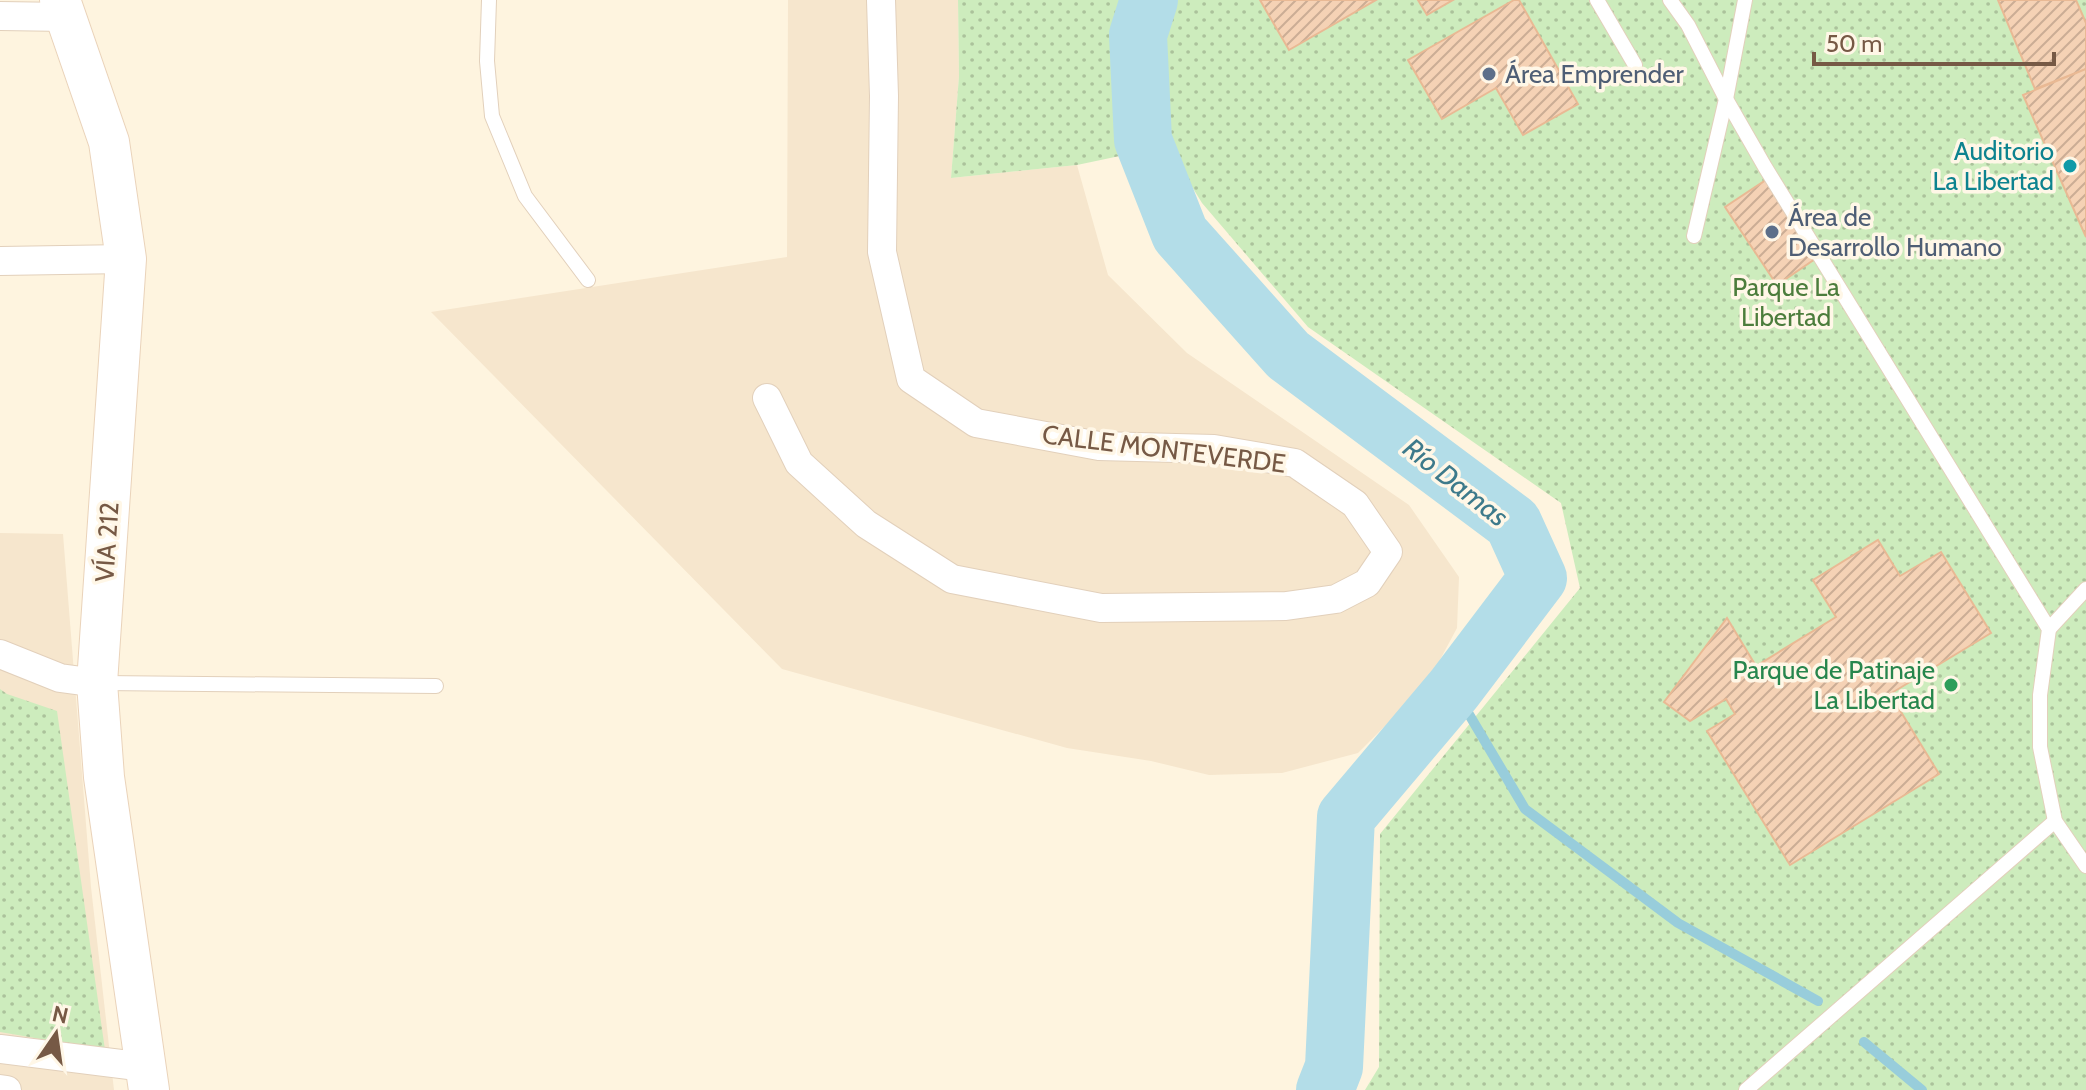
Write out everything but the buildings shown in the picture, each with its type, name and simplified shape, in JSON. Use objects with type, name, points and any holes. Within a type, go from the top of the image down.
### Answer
[{"type":"main road","name":"VÍA 212","points":[[63,8],[109,142],[126,259],[97,683],[104,777],[147,1079]]},
{"type":"street","name":"CALLE MONTEVERDE","points":[[767,398],[799,463],[866,524],[952,579],[1101,608],[1286,606],[1336,599],[1367,583],[1388,552],[1355,504],[1295,463],[1214,449],[1099,446],[976,423],[911,379],[882,252],[884,96],[881,0]]},
{"type":"street","points":[[0,16],[63,8]]},
{"type":"street","points":[[0,261],[126,259]]},
{"type":"street","points":[[0,654],[60,678],[97,683]]},
{"type":"street","points":[[0,1049],[147,1079]]},
{"type":"street","points":[[0,1089],[7,1090]]},
{"type":"lane","points":[[489,0],[487,61],[492,116],[525,196],[588,280]]},
{"type":"lane","points":[[1597,0],[1635,65]]},
{"type":"lane","points":[[1670,0],[1688,25],[1765,167],[2049,629]]},
{"type":"lane","points":[[1694,236],[1745,0]]},
{"type":"lane","points":[[2086,589],[2049,629],[2040,695],[2040,747],[2055,821],[2086,866]]},
{"type":"lane","points":[[97,683],[436,686]]},
{"type":"lane","points":[[1746,1090],[2055,821]]},
{"type":"shaded area","points":[[788,0],[958,0],[959,76],[951,178],[1077,165],[1108,275],[1187,353],[1409,505],[1459,577],[1457,628],[1427,684],[1358,753],[1282,773],[1209,775],[1151,761],[1067,748],[782,669],[431,312],[787,257]]},
{"type":"shaded area","points":[[0,533],[63,534],[91,887],[114,1090],[0,1090]]},
{"type":"green space","name":"Parque La Libertad","points":[[958,0],[2086,0],[2086,1090],[1365,1090],[1379,1067],[1380,834],[1580,588],[1561,503],[1308,327],[1202,203],[1167,146],[1077,165],[951,178],[959,76]]},
{"type":"green space","points":[[0,689],[57,711],[105,1050],[0,1032]]},
{"type":"waterway","name":"Río Damas","points":[[1149,0],[1138,35],[1143,140],[1180,234],[1288,355],[1513,523],[1538,578],[1454,689],[1346,817],[1334,1067],[1325,1090]]},
{"type":"waterway","points":[[1454,689],[1525,809],[1678,923],[1818,1001]]},
{"type":"waterway","points":[[1864,1042],[1922,1090]]},
{"type":"place","name":"Área Emprender","points":[[1489,74]]},
{"type":"place","name":"Auditorio La Libertad","points":[[2070,166]]},
{"type":"place","name":"Área de Desarrollo Humano","points":[[1772,232]]},
{"type":"place","name":"Parque de Patinaje La Libertad","points":[[1951,685]]}]
